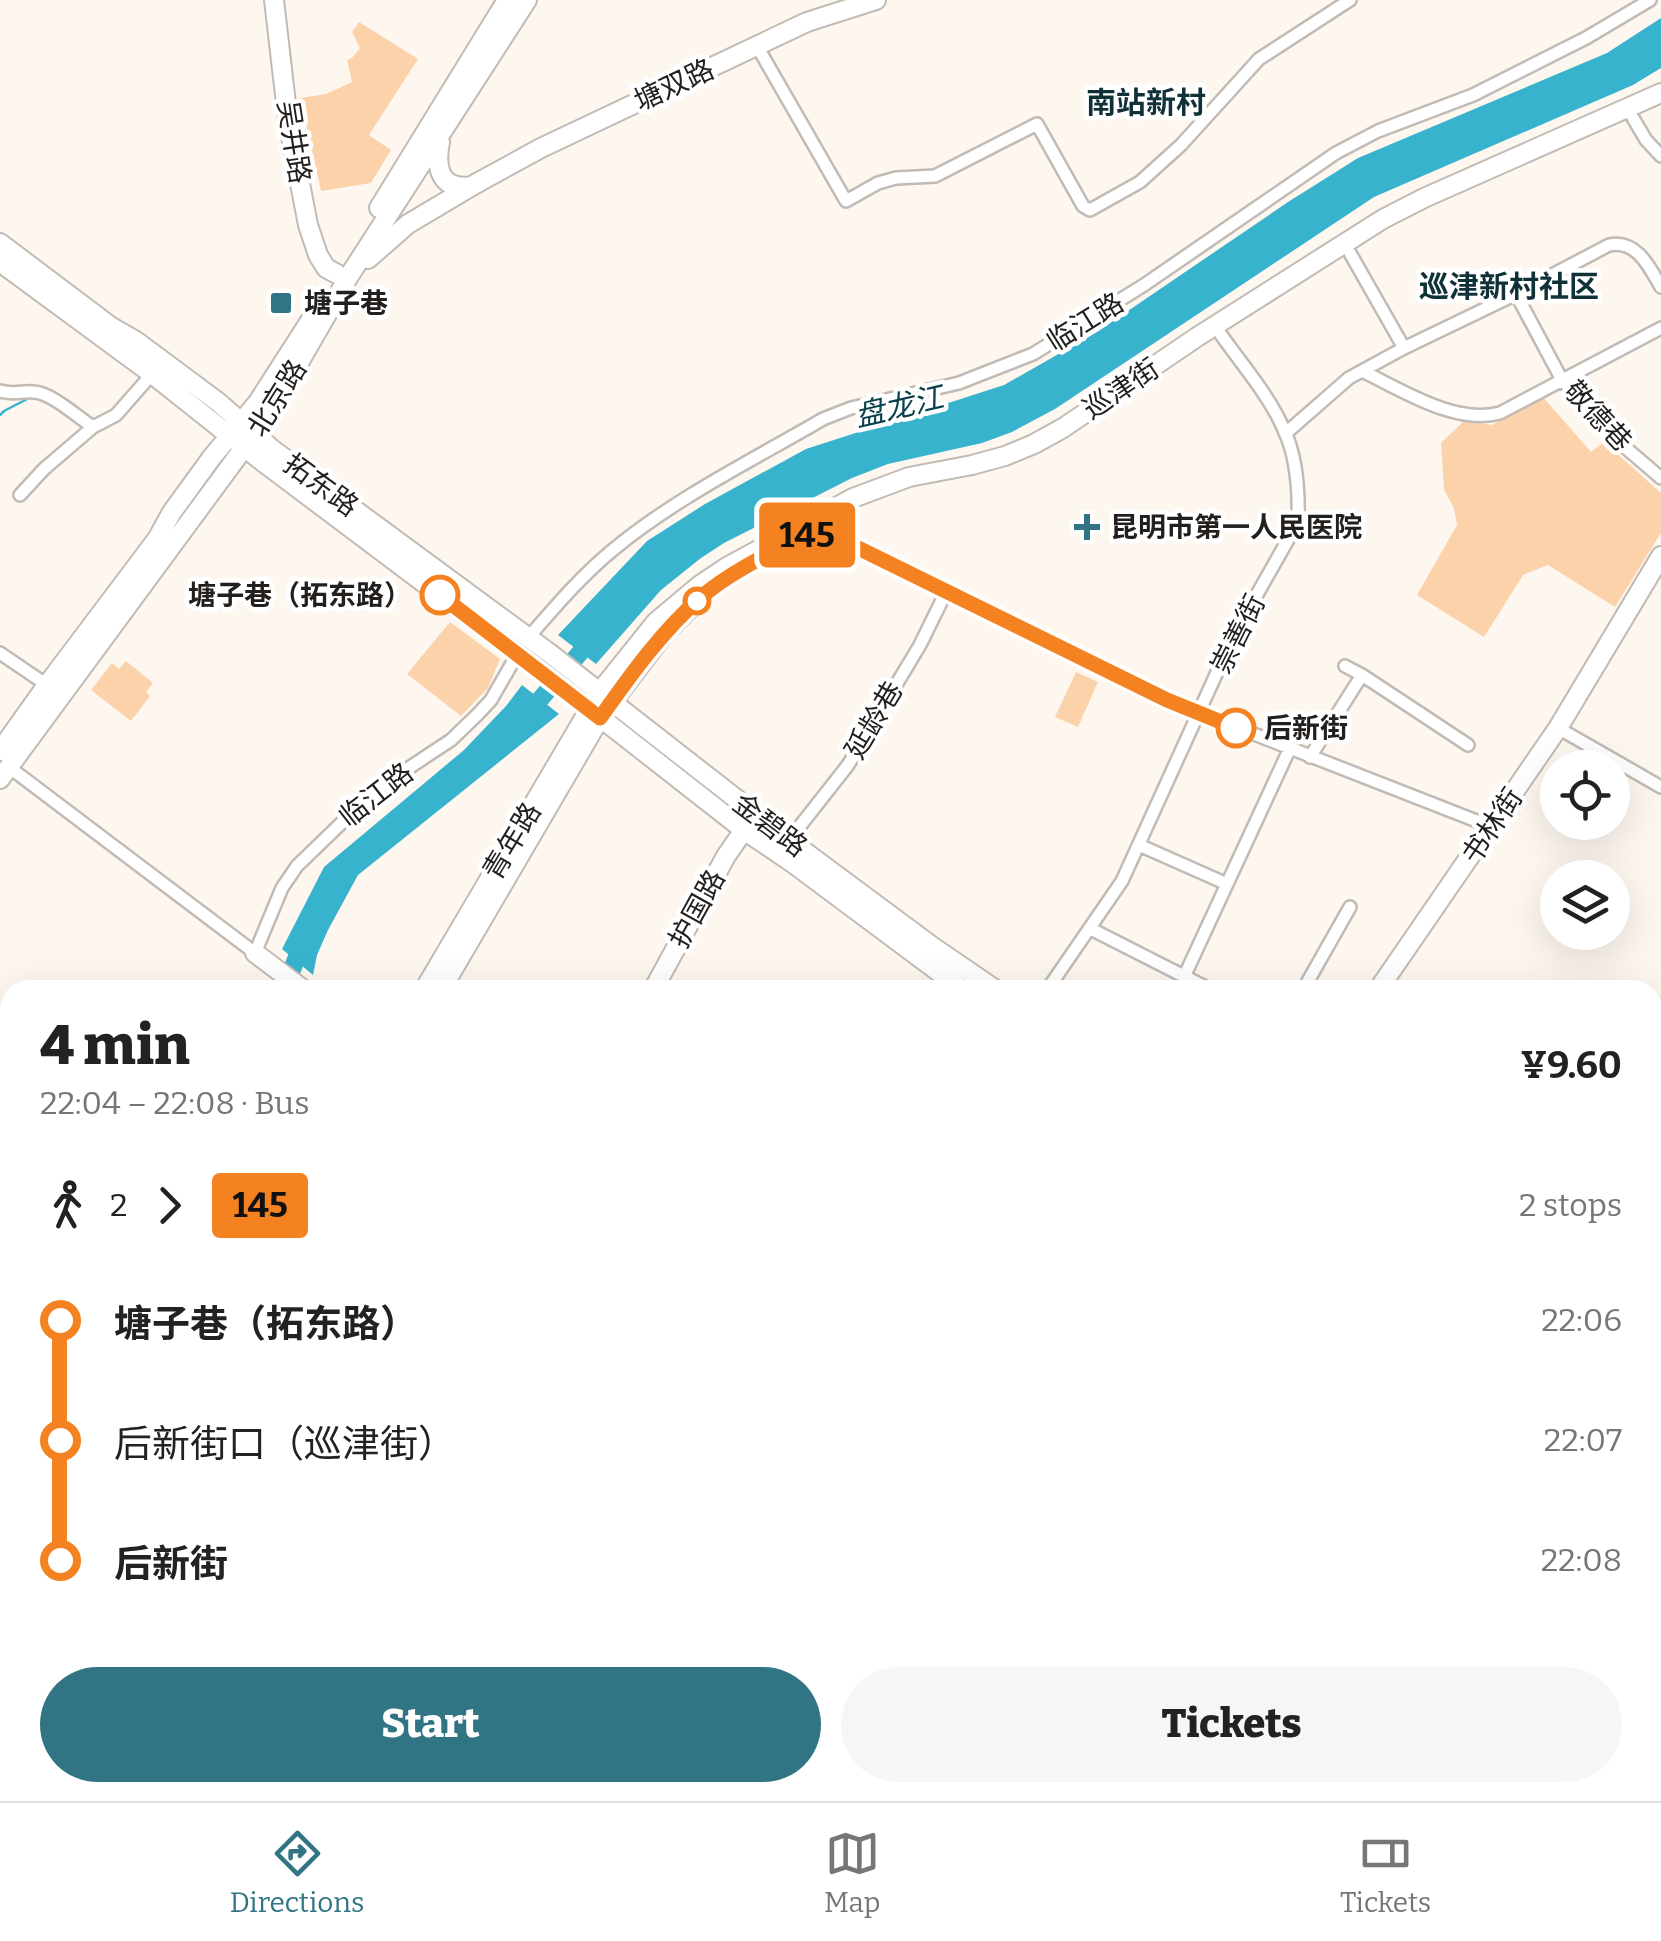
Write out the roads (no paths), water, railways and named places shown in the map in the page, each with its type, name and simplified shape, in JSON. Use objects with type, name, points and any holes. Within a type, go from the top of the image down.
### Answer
[{"type":"main road","name":"吴井路","points":[[274,0],[288,121],[308,226],[326,268],[343,275]]},
{"type":"main road","name":"北京路","points":[[3,765],[319,331],[343,275],[507,0]]},
{"type":"main road","name":"北京路","points":[[343,275],[445,129],[527,0]]},
{"type":"main road","name":"塘双路","points":[[343,275],[408,224],[542,148],[808,22],[876,0]]},
{"type":"main road","name":"巡津街","points":[[598,701],[656,622],[727,567],[853,498],[909,478],[1005,456],[1034,444],[1218,330],[1403,208],[1661,94]]},
{"type":"main road","name":"巡津街","points":[[598,701],[702,596],[746,567],[901,489],[976,474],[1063,441],[1218,330],[1418,212],[1661,104]]},
{"type":"main road","points":[[445,129],[438,156],[440,173],[459,187],[477,184]]},
{"type":"main road","name":"拓东路","points":[[0,243],[110,326],[136,341],[243,434]]},
{"type":"main road","name":"拓东路","points":[[0,262],[152,374],[272,449],[542,660]]},
{"type":"main road","name":"北京路","points":[[3,765],[47,684],[157,539],[172,512],[243,434]]},
{"type":"main road","name":"书林街","points":[[1385,980],[1558,728],[1661,556]]},
{"type":"main road","name":"金碧路","points":[[542,660],[981,980]]},
{"type":"main road","name":"金碧路","points":[[542,660],[572,695],[598,701],[744,830],[950,980]]},
{"type":"main road","name":"青年路","points":[[430,980],[598,701]]},
{"type":"main road","name":"青年路","points":[[446,980],[598,701]]},
{"type":"main road","name":"护国路","points":[[658,980],[744,830]]},
{"type":"main road","points":[[255,953],[291,980]]},
{"type":"street","points":[[756,46],[846,201],[878,183],[935,176],[1037,124],[1083,206],[1090,210],[1140,182],[1181,145],[1260,59],[1350,0]]},
{"type":"street","name":"临江路","points":[[255,953],[282,888],[297,866],[358,807],[451,740],[478,714],[523,646],[584,576],[645,526],[823,419],[850,408],[958,383],[1034,354],[1144,285],[1336,153],[1472,95],[1586,38],[1650,0]]},
{"type":"street","points":[[1633,118],[1661,156]]},
{"type":"street","points":[[1286,433],[1348,378],[1609,245],[1621,242],[1631,246],[1661,287]]},
{"type":"street","points":[[1350,253],[1404,348]]},
{"type":"street","name":"敬德巷","points":[[1516,294],[1562,380],[1620,443],[1661,478]]},
{"type":"street","points":[[1362,371],[1443,409],[1487,416],[1661,328]]},
{"type":"street","name":"崇善街","points":[[1053,980],[1122,881],[1234,635],[1298,522],[1299,501],[1286,433],[1218,330]]},
{"type":"street","points":[[20,495],[93,428],[116,416],[152,374]]},
{"type":"street","points":[[0,392],[50,396],[93,428]]},
{"type":"street","points":[[828,524],[850,544],[1167,700],[1492,827]]},
{"type":"street","name":"延龄巷","points":[[789,840],[848,765],[920,645],[946,592]]},
{"type":"street","points":[[0,653],[47,684]]},
{"type":"street","points":[[1344,666],[1468,745]]},
{"type":"street","points":[[1310,757],[1362,675]]},
{"type":"street","points":[[1558,728],[1661,787]]},
{"type":"street","points":[[1184,977],[1290,748]]},
{"type":"street","points":[[3,765],[255,953]]},
{"type":"street","points":[[1140,845],[1227,884]]},
{"type":"street","points":[[1310,980],[1350,907]]},
{"type":"street","points":[[1090,929],[1190,980]]},
{"type":"water","points":[[1661,18],[1661,68],[1633,85],[1374,197],[1055,409],[982,443],[888,464],[852,478],[724,543],[661,590],[596,664],[558,635],[647,541],[705,504],[806,449],[1004,385],[1097,332],[1358,158],[1607,53]]},
{"type":"water","points":[[522,685],[559,714],[358,875],[328,930],[313,975],[282,949],[324,867],[464,750]]},
{"type":"waterway","points":[[0,415],[33,396]]},
{"type":"waterway","name":"盘龙江","points":[[525,717],[596,634]]},
{"type":"waterway","name":"盘龙江","points":[[288,980],[304,939]]},
{"type":"place","name":"塘子巷","points":[[281,303]]},
{"type":"place","name":"昆明市第一人民医院","points":[[1087,527]]},
{"type":"place","name":"塘子巷（拓东路）","points":[[440,595]]},
{"type":"place","name":"后新街","points":[[1236,728]]},
{"type":"district","name":"南站新村","points":[[1146,103]]},
{"type":"district","name":"巡津新村社区","points":[[1509,287]]}]
